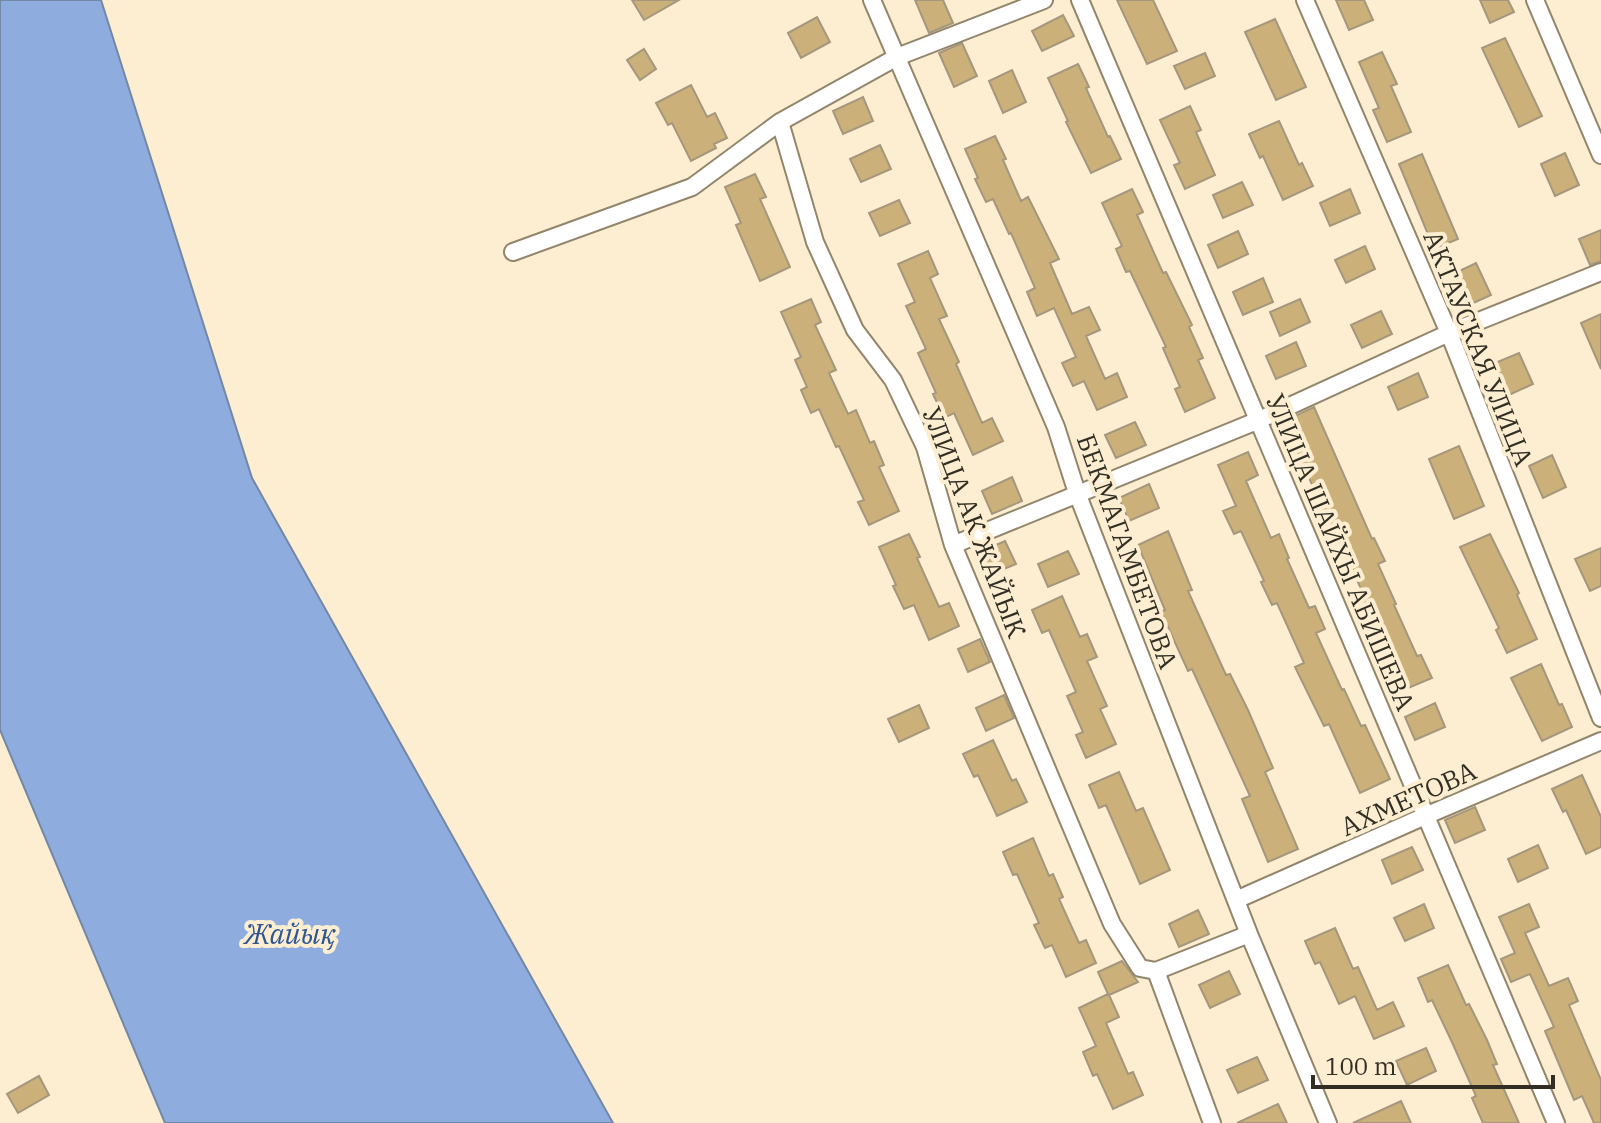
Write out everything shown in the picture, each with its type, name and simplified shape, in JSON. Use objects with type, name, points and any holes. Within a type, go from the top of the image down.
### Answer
[{"type":"street","name":"БЕКМАГАМБЕТОВА","points":[[872,0],[1056,427],[1077,493],[1249,934],[1328,1123]]},
{"type":"street","points":[[513,252],[692,187],[780,122],[897,57],[1044,0]]},
{"type":"street","name":"УЛИЦА ШАЙХЫ АБИШЕВА","points":[[1080,0],[1556,1123]]},
{"type":"street","name":"АКТАУСКАЯ УЛИЦА","points":[[1305,0],[1449,333],[1601,718]]},
{"type":"street","points":[[1535,0],[1601,155]]},
{"type":"street","name":"УЛИЦА АК ЖАЙЫК","points":[[780,122],[815,242],[855,330],[893,380],[925,447],[953,545],[1112,924],[1140,968],[1156,971]]},
{"type":"street","points":[[953,545],[1259,420],[1449,333],[1601,272]]},
{"type":"street","name":"АХМЕТОВА","points":[[1236,900],[1601,741]]},
{"type":"street","points":[[1212,1123],[1156,971],[1249,934]]},
{"type":"water","name":"Жайық","points":[[0,0],[101,0],[252,478],[613,1123],[165,1123],[0,730]]},
{"type":"building","points":[[632,0],[679,0],[644,20]]},
{"type":"building","points":[[915,0],[943,0],[953,23],[929,33]]},
{"type":"building","points":[[1117,0],[1153,0],[1177,51],[1147,64]]},
{"type":"building","points":[[1336,0],[1364,0],[1373,20],[1349,30]]},
{"type":"building","points":[[1480,0],[1508,0],[1514,12],[1490,23]]},
{"type":"building","points":[[1063,15],[1074,36],[1042,51],[1032,31]]},
{"type":"building","points":[[817,17],[830,42],[801,58],[788,33]]},
{"type":"building","points":[[1275,19],[1306,87],[1276,100],[1245,32]]},
{"type":"building","points":[[1505,38],[1542,116],[1519,127],[1482,48]]},
{"type":"building","points":[[962,43],[977,76],[954,87],[939,53]]},
{"type":"building","points":[[644,49],[656,69],[640,80],[627,60]]},
{"type":"building","points":[[1382,52],[1397,84],[1391,86],[1411,132],[1387,142],[1373,110],[1379,108],[1359,62]]},
{"type":"building","points":[[1205,53],[1215,76],[1185,89],[1174,66]]},
{"type":"building","points":[[1078,64],[1108,137],[1121,159],[1091,173],[1048,78]]},
{"type":"building","points":[[1012,70],[1026,102],[1003,113],[989,81]]},
{"type":"building","points":[[691,85],[707,117],[715,113],[727,138],[714,144],[716,148],[691,161],[672,123],[668,125],[656,103]]},
{"type":"building","points":[[863,97],[873,121],[843,134],[833,111]]},
{"type":"building","points":[[1190,106],[1201,130],[1196,132],[1215,175],[1185,189],[1174,165],[1180,163],[1160,120]]},
{"type":"building","points":[[1279,121],[1299,165],[1302,163],[1313,186],[1283,200],[1249,134]]},
{"type":"building","points":[[995,136],[1021,201],[1028,197],[1059,259],[1050,263],[1072,314],[1089,307],[1100,330],[1086,336],[1105,379],[1117,373],[1127,397],[1097,410],[1084,381],[1073,386],[1062,363],[1076,357],[1054,308],[1037,316],[1027,292],[1035,288],[993,199],[986,202],[965,149]]},
{"type":"building","points":[[880,145],[891,169],[861,182],[850,159]]},
{"type":"building","points":[[1565,153],[1579,185],[1555,196],[1541,164]]},
{"type":"building","points":[[1422,154],[1458,239],[1434,249],[1399,164]]},
{"type":"building","points":[[755,174],[766,197],[760,199],[790,267],[760,281],[736,225],[741,223],[725,187]]},
{"type":"building","points":[[1242,182],[1253,205],[1223,218],[1213,195]]},
{"type":"building","points":[[1132,189],[1143,212],[1137,215],[1163,273],[1166,272],[1192,325],[1189,327],[1203,358],[1198,360],[1215,398],[1185,412],[1175,389],[1180,387],[1163,348],[1166,347],[1130,271],[1126,272],[1116,249],[1122,246],[1102,203]]},
{"type":"building","points":[[1350,189],[1360,213],[1330,226],[1320,203]]},
{"type":"building","points":[[899,200],[910,223],[880,236],[869,213]]},
{"type":"building","points":[[1601,230],[1601,261],[1590,265],[1579,239]]},
{"type":"building","points":[[1238,231],[1248,254],[1218,268],[1208,245]]},
{"type":"building","points":[[1365,246],[1375,269],[1346,283],[1335,260]]},
{"type":"building","points":[[928,251],[938,274],[930,278],[947,316],[939,319],[959,362],[956,364],[982,423],[992,418],[1003,441],[973,455],[954,413],[944,418],[933,394],[936,393],[918,353],[926,349],[906,306],[915,302],[898,264]]},
{"type":"building","points":[[1476,263],[1491,295],[1467,306],[1453,274]]},
{"type":"building","points":[[1263,278],[1273,302],[1243,315],[1233,292]]},
{"type":"building","points":[[811,299],[821,322],[815,325],[836,370],[829,373],[848,414],[856,410],[870,443],[874,441],[884,465],[879,467],[899,511],[869,525],[858,502],[864,500],[839,446],[836,447],[819,409],[811,413],[801,390],[807,387],[795,360],[801,357],[781,312]]},
{"type":"building","points":[[1300,299],[1310,322],[1280,336],[1270,312]]},
{"type":"building","points":[[1381,311],[1392,334],[1362,348],[1351,325]]},
{"type":"building","points":[[1601,314],[1601,369],[1581,323]]},
{"type":"building","points":[[1296,342],[1306,366],[1276,379],[1266,356]]},
{"type":"building","points":[[1519,353],[1533,384],[1509,395],[1495,363]]},
{"type":"building","points":[[1418,373],[1428,397],[1398,410],[1388,387]]},
{"type":"building","points":[[1314,407],[1372,539],[1385,561],[1378,564],[1394,605],[1417,656],[1421,655],[1432,678],[1401,691],[1373,638],[1356,594],[1362,591],[1284,421]]},
{"type":"building","points":[[1135,422],[1146,445],[1116,458],[1105,435]]},
{"type":"building","points":[[1459,446],[1484,506],[1454,519],[1429,459]]},
{"type":"building","points":[[1248,452],[1258,475],[1246,481],[1271,538],[1279,534],[1309,608],[1315,606],[1325,629],[1316,633],[1342,690],[1361,726],[1365,725],[1390,779],[1360,793],[1329,724],[1324,726],[1295,667],[1304,663],[1277,603],[1272,605],[1241,531],[1234,534],[1223,511],[1236,506],[1218,465]]},
{"type":"building","points":[[1552,455],[1566,487],[1543,498],[1529,466]]},
{"type":"building","points":[[1012,477],[1022,501],[992,514],[982,491]]},
{"type":"building","points":[[1149,484],[1159,508],[1129,521],[1119,498]]},
{"type":"building","points":[[1168,531],[1192,590],[1188,591],[1226,675],[1230,674],[1248,710],[1273,768],[1265,772],[1298,849],[1268,862],[1242,799],[1250,796],[1192,669],[1188,671],[1161,612],[1165,610],[1138,545]]},
{"type":"building","points":[[909,534],[939,607],[949,603],[959,626],[929,640],[914,605],[904,609],[879,547]]},
{"type":"building","points":[[1490,534],[1537,639],[1507,653],[1496,630],[1499,628],[1460,547]]},
{"type":"building","points":[[1005,541],[1016,564],[985,577],[975,554]]},
{"type":"building","points":[[1601,548],[1601,586],[1590,591],[1575,559]]},
{"type":"building","points":[[1068,551],[1079,574],[1048,587],[1038,564]]},
{"type":"building","points":[[1062,596],[1080,637],[1087,634],[1097,657],[1087,661],[1107,706],[1100,709],[1116,744],[1086,758],[1076,735],[1083,732],[1067,696],[1076,692],[1049,630],[1042,633],[1032,610]]},
{"type":"building","points":[[980,639],[990,662],[968,672],[958,649]]},
{"type":"building","points":[[1541,664],[1572,727],[1542,741],[1511,678]]},
{"type":"building","points":[[1004,695],[1014,718],[986,731],[976,708]]},
{"type":"building","points":[[1435,703],[1445,727],[1415,740],[1405,717]]},
{"type":"building","points":[[919,705],[929,728],[899,742],[888,719]]},
{"type":"building","points":[[993,740],[1012,781],[1016,779],[1027,802],[997,816],[978,775],[974,777],[963,754]]},
{"type":"building","points":[[1119,772],[1136,811],[1143,808],[1170,870],[1140,884],[1106,805],[1099,808],[1089,785]]},
{"type":"building","points":[[1582,775],[1601,817],[1601,847],[1586,854],[1566,810],[1563,812],[1552,789]]},
{"type":"building","points":[[1475,807],[1485,830],[1455,843],[1445,820]]},
{"type":"building","points":[[1033,838],[1049,876],[1053,874],[1063,897],[1059,899],[1079,943],[1086,940],[1096,963],[1066,977],[1052,945],[1045,948],[1034,925],[1039,923],[1017,874],[1013,875],[1003,852]]},
{"type":"building","points":[[1538,845],[1548,868],[1518,882],[1508,859]]},
{"type":"building","points":[[1412,847],[1423,870],[1392,884],[1382,860]]},
{"type":"building","points":[[1424,904],[1434,928],[1405,941],[1394,918]]},
{"type":"building","points":[[1529,904],[1539,927],[1525,933],[1549,986],[1568,978],[1578,1001],[1569,1005],[1601,1080],[1601,1123],[1594,1123],[1582,1096],[1574,1100],[1545,1031],[1554,1027],[1530,974],[1511,982],[1501,959],[1515,953],[1499,917]]},
{"type":"building","points":[[1198,910],[1209,934],[1179,947],[1169,924]]},
{"type":"building","points":[[1335,928],[1353,969],[1358,967],[1377,1010],[1393,1002],[1404,1026],[1374,1039],[1355,996],[1339,1004],[1320,962],[1315,964],[1305,941]]},
{"type":"building","points":[[1122,961],[1138,982],[1109,995],[1119,1017],[1106,1023],[1128,1074],[1133,1072],[1143,1095],[1113,1109],[1083,1052],[1096,1046],[1079,1008],[1108,994],[1098,972]]},
{"type":"building","points":[[1448,965],[1466,1005],[1469,1004],[1487,1040],[1497,1064],[1493,1065],[1519,1123],[1483,1123],[1472,1098],[1476,1096],[1451,1040],[1432,1000],[1428,1002],[1418,978]]},
{"type":"building","points":[[1229,971],[1240,994],[1210,1008],[1199,985]]},
{"type":"building","points":[[1426,1048],[1436,1071],[1407,1085],[1396,1061]]},
{"type":"building","points":[[1257,1057],[1268,1080],[1238,1093],[1227,1070]]},
{"type":"building","points":[[39,1076],[49,1095],[18,1113],[7,1094]]},
{"type":"building","points":[[1401,1101],[1411,1123],[1353,1123]]},
{"type":"building","points":[[1278,1104],[1287,1123],[1237,1123]]}]
